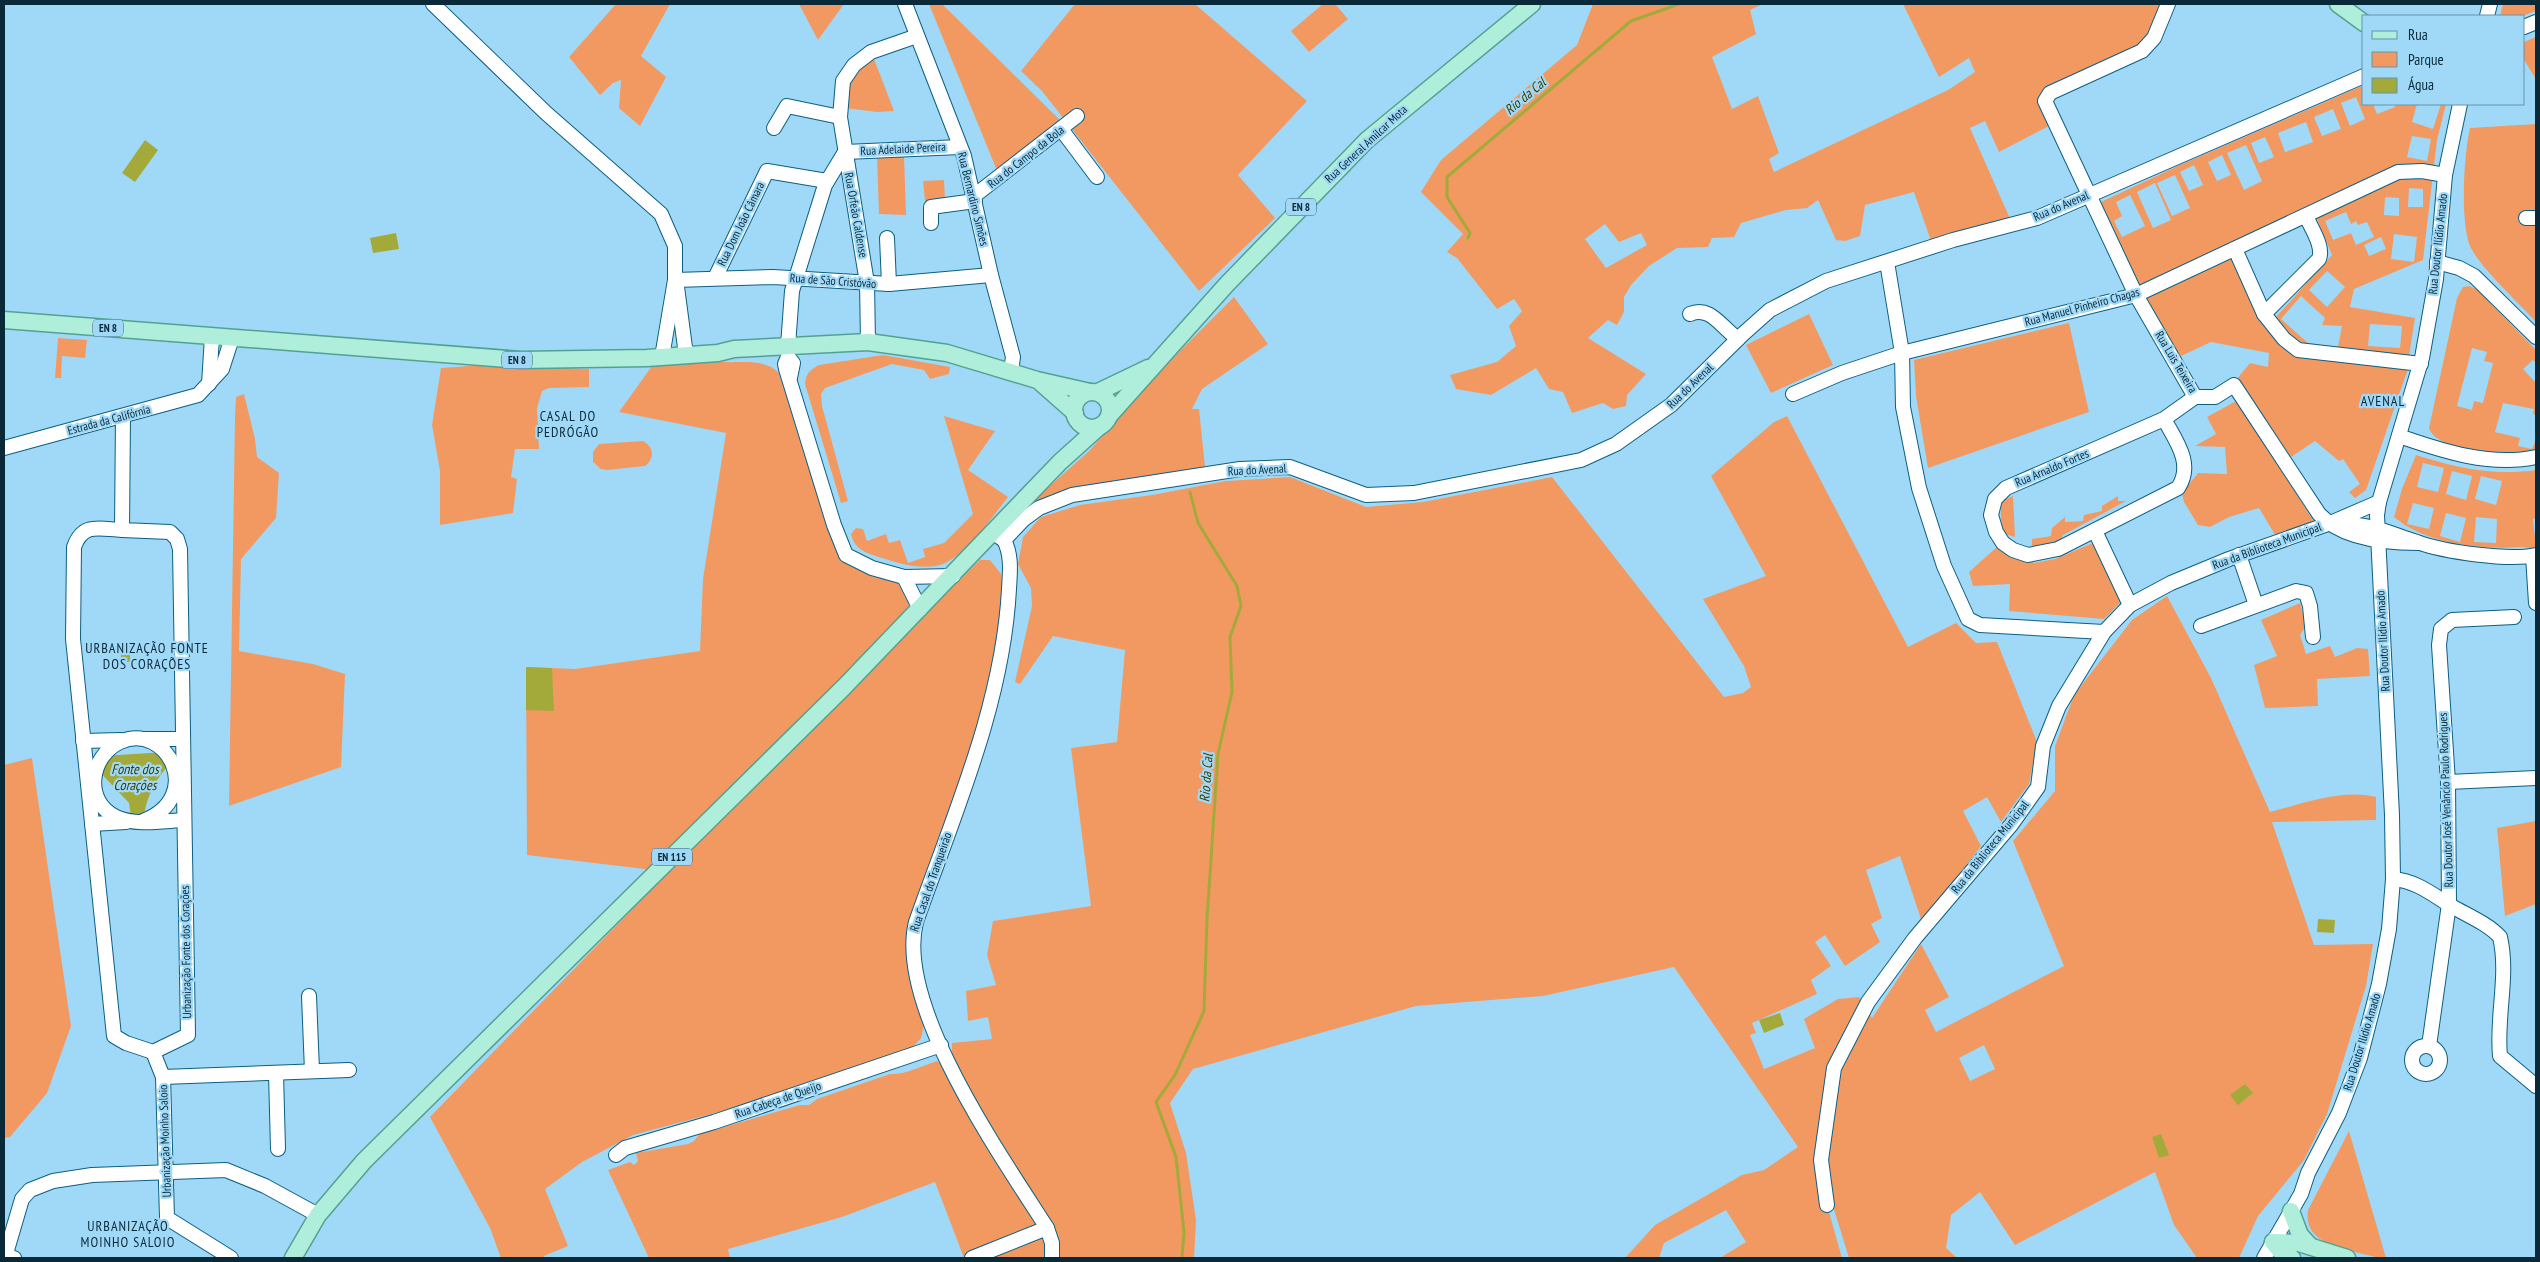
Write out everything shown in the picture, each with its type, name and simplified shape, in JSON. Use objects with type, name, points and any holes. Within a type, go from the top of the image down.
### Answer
[{"type":"main road","name":"Rua General Amílcar Mota","points":[[1105,421],[1227,284],[1367,140],[1532,4]]},
{"type":"main road","points":[[2338,4],[2362,22]]},
{"type":"main road","name":"EN 8","points":[[4,320],[521,360],[592,360],[718,353],[839,353],[873,343],[947,353],[1037,380],[1094,392]]},
{"type":"main road","name":"Rua General Amílcar Mota","points":[[1094,392],[1152,366]]},
{"type":"main road","name":"EN 8","points":[[1037,380],[1085,426],[1105,421]]},
{"type":"main road","points":[[1094,392],[1103,395],[1110,404],[1105,421]]},
{"type":"main road","name":"EN 8","points":[[1076,416],[1076,401],[1080,397],[1094,392]]},
{"type":"main road","name":"EN 115","points":[[1060,462],[1076,416]]},
{"type":"main road","name":"EN 115","points":[[293,1258],[318,1215],[364,1161],[837,694],[953,576],[998,536],[1060,462],[1105,421]]},
{"type":"main road","points":[[2291,1211],[2300,1235],[2310,1246]]},
{"type":"main road","points":[[2270,1239],[2310,1246],[2347,1258]]},
{"type":"main road","points":[[2270,1239],[2282,1252],[2292,1258]]},
{"type":"street","points":[[433,4],[546,113],[661,214],[674,246],[675,280],[681,308],[686,355]]},
{"type":"street","name":"Rua Bernardino Simões","points":[[905,4],[960,147],[1013,357],[1011,371]]},
{"type":"street","name":"Rua Luis Teixeira","points":[[2168,4],[2154,38],[2142,51],[2050,93],[2045,101],[2136,295],[2195,397],[2216,397],[2234,385],[2319,514],[2328,524]]},
{"type":"street","points":[[845,152],[840,117],[843,81],[854,65],[871,52],[917,36]]},
{"type":"street","name":"Rua do Avenal","points":[[998,536],[1039,508],[1072,495],[1240,469],[1290,467],[1366,495],[1414,493],[1581,460],[1616,444],[1671,405],[1770,310],[1826,281],[1953,240],[2037,218],[2362,77]]},
{"type":"street","name":"Rua Doutor Ilídio Amado","points":[[2254,1258],[2291,1211],[2301,1194],[2308,1173],[2339,1113],[2365,1040],[2380,984],[2389,929],[2393,879],[2392,815],[2377,534],[2379,502],[2421,364],[2438,262],[2445,175],[2460,105]]},
{"type":"street","points":[[774,128],[787,106],[840,117]]},
{"type":"street","name":"Rua do Campo da Bola","points":[[974,198],[1076,116]]},
{"type":"street","points":[[1061,129],[1096,177]]},
{"type":"street","name":"Rua Adelaide Pereira","points":[[845,152],[960,147]]},
{"type":"street","name":"Rua Orfeão Caldense","points":[[845,152],[827,181],[798,278],[792,291],[788,352],[793,363],[790,378],[834,525],[846,555],[872,568],[904,577]]},
{"type":"street","name":"Rua Orfeão Caldense","points":[[845,152],[867,283],[873,343]]},
{"type":"street","name":"Rua Dom João Câmara","points":[[715,278],[767,171],[827,181]]},
{"type":"street","name":"Rua Manuel Pinheiro Chagas","points":[[1793,394],[1842,373],[1902,353],[2136,295],[2398,172],[2422,171],[2445,175]]},
{"type":"street","points":[[931,223],[931,207],[974,198]]},
{"type":"street","points":[[2264,314],[2319,259],[2321,254],[2318,244],[2306,216]]},
{"type":"street","points":[[887,238],[889,284]]},
{"type":"street","points":[[2235,249],[2264,314],[2284,339],[2298,350],[2421,364]]},
{"type":"street","points":[[1887,262],[1902,353],[1903,407],[1919,488],[1944,566],[1968,619],[1980,625],[2104,632]]},
{"type":"street","points":[[2438,262],[2459,268],[2474,276],[2536,337]]},
{"type":"street","name":"Rua de São Cristóvão","points":[[675,280],[798,278],[889,284],[991,275]]},
{"type":"street","points":[[662,357],[675,280]]},
{"type":"street","points":[[1690,314],[1703,311],[1711,314],[1716,322],[1738,339]]},
{"type":"street","points":[[209,384],[212,337]]},
{"type":"street","name":"Estrada da Califórnia","points":[[4,448],[198,395],[224,365],[232,338]]},
{"type":"street","name":"Rua Arnaldo Fortes","points":[[2164,419],[2183,455],[2184,479],[2178,488],[2058,549],[2028,555],[2013,550],[2003,543],[1996,532],[1991,515],[1994,499],[2006,488],[2164,419],[2195,397]]},
{"type":"street","points":[[122,530],[123,416]]},
{"type":"street","points":[[2400,436],[2432,447],[2480,458],[2505,460],[2536,457]]},
{"type":"street","name":"Rua da Biblioteca Municipal","points":[[1827,1205],[1821,1160],[1834,1068],[1874,994],[1915,938],[2011,826],[2038,787],[2043,746],[2059,706],[2104,632],[2130,605],[2171,583],[2239,555],[2328,524],[2379,502]]},
{"type":"street","points":[[2328,524],[2361,524],[2377,534],[2464,552],[2535,555],[2536,603]]},
{"type":"street","name":"Urbanização Fonte dos Corações","points":[[86,529],[170,532],[177,539],[180,549],[183,739],[180,780],[184,820],[188,1035],[153,1052],[126,1043],[114,1036],[92,824],[91,782],[84,741],[73,639],[74,547],[79,535],[86,529]]},
{"type":"street","points":[[2095,531],[2130,605]]},
{"type":"street","name":"Rua Casal do Tranqueirão","points":[[998,536],[1009,554],[1010,568],[1004,643],[986,719],[912,936],[912,953],[921,990],[959,1088],[1047,1228],[1052,1243],[1052,1258]]},
{"type":"street","points":[[2239,555],[2256,605]]},
{"type":"street","points":[[920,610],[904,577],[953,576]]},
{"type":"street","points":[[2201,626],[2296,590],[2306,593],[2310,606],[2313,637]]},
{"type":"street","name":"Rua Doutor José Venâncio Paulo Rodrigues","points":[[2429,1046],[2448,904],[2448,782],[2440,646],[2441,629],[2452,620],[2514,617]]},
{"type":"street","points":[[84,741],[183,739]]},
{"type":"street","points":[[129,821],[115,817],[104,808],[91,782],[102,756],[112,746],[131,740],[150,742],[166,752],[180,780],[167,807],[156,816],[143,821]]},
{"type":"street","points":[[2448,782],[2536,778]]},
{"type":"street","points":[[92,824],[184,820]]},
{"type":"street","points":[[2393,879],[2403,880],[2421,887],[2493,930],[2500,937],[2502,946],[2502,998],[2498,1016],[2500,1056],[2536,1086]]},
{"type":"street","points":[[309,996],[312,1071]]},
{"type":"street","name":"Rua Cabeça de Queijo","points":[[616,1155],[625,1148],[714,1122],[941,1045]]},
{"type":"street","name":"Urbanização Moinho Saloio","points":[[153,1052],[163,1077],[167,1218],[231,1258]]},
{"type":"street","name":"Urbanização Moinho Saloio","points":[[163,1077],[349,1070]]},
{"type":"street","points":[[276,1073],[278,1148]]},
{"type":"street","points":[[14,1258],[9,1257],[7,1250],[22,1199],[30,1190],[53,1181],[92,1175],[226,1170],[236,1173],[318,1215]]},
{"type":"street","name":"Rua Doutor Ilídio Amado","points":[[2264,1258],[2270,1239],[2294,1188],[2308,1173]]},
{"type":"street","points":[[972,1258],[1047,1228]]},
{"type":"green space","points":[[616,4],[670,4],[641,56],[666,77],[640,126],[619,108],[621,80],[613,83],[600,95],[569,57]]},
{"type":"green space","points":[[799,4],[844,4],[818,40]]},
{"type":"green space","points":[[929,4],[942,4],[1064,124],[998,173]]},
{"type":"green space","points":[[1075,4],[1195,4],[1307,101],[1238,175],[1275,218],[1199,291],[1042,91],[1021,71]]},
{"type":"green space","points":[[1323,4],[1335,4],[1348,19],[1309,52],[1291,31]]},
{"type":"green space","points":[[1593,4],[1763,4],[1750,10],[1756,34],[1712,57],[1732,109],[1758,96],[1779,153],[1769,159],[1774,172],[1948,90],[1975,72],[1969,58],[1939,77],[1903,4],[2164,4],[2151,38],[2140,47],[2047,90],[2051,125],[1999,152],[1985,121],[1970,128],[2011,221],[1931,241],[1914,192],[1865,205],[1860,236],[1845,241],[1836,240],[1818,200],[1807,208],[1786,210],[1741,223],[1734,237],[1712,238],[1708,247],[1677,248],[1649,266],[1631,285],[1624,297],[1624,312],[1617,325],[1608,320],[1588,338],[1646,374],[1627,395],[1626,406],[1613,409],[1603,403],[1572,413],[1563,392],[1549,389],[1536,368],[1491,395],[1456,389],[1450,375],[1497,362],[1516,346],[1509,326],[1522,311],[1514,299],[1497,309],[1457,258],[1447,252],[1463,234],[1421,192],[1441,160],[1577,45]],"holes":[[[1605,224],[1619,242],[1641,233],[1647,245],[1606,268],[1585,239]]]},
{"type":"green space","points":[[2503,4],[2536,4],[2536,11],[2525,15],[2500,15]]},
{"type":"green space","points":[[2536,37],[2536,79],[2525,62],[2525,42]]},
{"type":"green space","points":[[874,59],[894,111],[877,112],[845,108],[850,85],[855,73]]},
{"type":"green space","points":[[2362,86],[2362,105],[2373,105],[2377,114],[2395,107],[2395,105],[2417,105],[2412,122],[2433,129],[2441,105],[2446,105],[2437,140],[2423,260],[2354,289],[2350,307],[2415,318],[2409,356],[2318,348],[2293,339],[2276,317],[2332,255],[2312,207],[2139,287],[2101,202],[2178,166]],"holes":[[[2356,97],[2365,119],[2350,126],[2341,103]],[[2333,109],[2341,129],[2322,136],[2314,117]],[[2306,122],[2313,142],[2285,152],[2278,133]],[[2412,136],[2431,139],[2427,161],[2407,157]],[[2265,137],[2274,157],[2259,163],[2251,143]],[[2246,145],[2262,181],[2244,190],[2227,153]],[[2222,155],[2231,175],[2217,181],[2208,162]],[[2194,165],[2203,185],[2189,191],[2180,172]],[[2175,175],[2190,208],[2172,216],[2157,183]],[[2155,183],[2171,220],[2153,228],[2137,192]],[[2409,188],[2423,189],[2423,207],[2408,207]],[[2130,195],[2145,226],[2122,237],[2114,221],[2122,216],[2116,202]],[[2385,197],[2399,198],[2399,216],[2384,215]],[[2346,212],[2351,224],[2356,221],[2358,225],[2367,222],[2374,237],[2356,245],[2351,233],[2333,240],[2325,221]],[[2394,234],[2417,237],[2414,262],[2391,259]],[[2381,237],[2386,249],[2369,256],[2364,245]],[[2327,271],[2345,287],[2327,307],[2309,290]],[[2301,296],[2325,318],[2322,325],[2342,326],[2338,347],[2308,343],[2281,319]],[[2370,324],[2402,326],[2400,348],[2368,346]]]},
{"type":"green space","points":[[2536,124],[2536,322],[2493,277],[2472,250],[2465,225],[2464,190],[2470,128]]},
{"type":"green space","points":[[904,156],[906,215],[879,214],[877,157]]},
{"type":"green space","points":[[944,180],[945,200],[925,201],[923,181]]},
{"type":"green space","points":[[2234,251],[2283,341],[2409,366],[2366,490],[2355,498],[2349,492],[2360,484],[2343,459],[2339,461],[2315,441],[2288,459],[2236,380],[2250,363],[2268,367],[2269,353],[2211,342],[2177,358],[2139,296]]},
{"type":"green space","points":[[2469,286],[2476,289],[2536,350],[2536,363],[2533,360],[2523,369],[2536,383],[2536,415],[2533,414],[2534,409],[2503,403],[2495,432],[2520,438],[2518,446],[2532,449],[2536,440],[2536,450],[2494,452],[2460,447],[2446,443],[2435,436],[2429,428],[2457,298],[2463,287]],"holes":[[[2472,348],[2487,352],[2484,361],[2493,363],[2483,403],[2474,401],[2472,410],[2457,406]]]},
{"type":"green space","points":[[1234,297],[1268,344],[1202,389],[1192,409],[1199,409],[1205,467],[1190,471],[1111,481],[1051,495],[1034,505],[1011,528],[1024,509],[1088,452],[1171,360]]},
{"type":"green space","points":[[1809,314],[1833,365],[1771,393],[1746,345]]},
{"type":"green space","points":[[2069,323],[2089,412],[1928,468],[1916,396],[1914,360]]},
{"type":"green space","points":[[58,338],[87,340],[85,358],[62,356],[61,378],[55,378]]},
{"type":"green space","points":[[883,355],[950,367],[949,374],[930,379],[924,370],[892,364],[825,388],[821,394],[822,406],[848,501],[841,503],[805,384],[806,377],[811,370],[819,365]]},
{"type":"green space","points":[[723,362],[760,363],[773,368],[779,373],[827,526],[846,555],[904,577],[916,607],[653,870],[527,855],[526,667],[575,669],[700,651],[703,579],[726,433],[619,412],[652,366]]},
{"type":"green space","points":[[485,365],[589,369],[589,387],[549,388],[542,391],[537,408],[539,449],[515,449],[511,477],[517,479],[513,513],[440,525],[440,471],[432,425],[441,368]]},
{"type":"green space","points":[[244,394],[255,439],[257,457],[279,473],[276,518],[241,559],[239,651],[313,664],[345,674],[341,767],[229,806],[235,416],[236,397]]},
{"type":"green space","points":[[2238,400],[2316,525],[2277,538],[2259,508],[2229,517],[2210,527],[2198,525],[2184,502],[2182,493],[2198,473],[2227,474],[2225,447],[2195,446],[2216,434],[2207,417]]},
{"type":"green space","points":[[944,416],[995,431],[968,470],[1008,497],[976,538],[946,563],[929,567],[914,566],[861,550],[851,534],[856,528],[863,529],[867,541],[886,534],[889,543],[900,540],[908,563],[925,557],[923,549],[944,543],[973,514]]},
{"type":"green space","points":[[1787,416],[1908,647],[1956,623],[1976,643],[1997,642],[2037,742],[2029,784],[2001,822],[1987,797],[1963,811],[1981,846],[1922,922],[1900,856],[1866,870],[1882,918],[1871,924],[1880,942],[1845,966],[1825,935],[1815,942],[1831,966],[1811,980],[1817,994],[1752,1023],[1756,1033],[1750,1035],[1764,1069],[1815,1048],[1804,1019],[1838,999],[1859,997],[1872,1018],[1921,944],[1949,997],[1925,1010],[1936,1032],[2064,966],[2013,841],[2055,791],[2055,746],[2074,695],[2132,620],[2167,596],[2211,678],[2270,812],[2336,796],[2363,795],[2376,797],[2376,820],[2272,822],[2314,945],[2373,944],[2366,986],[2327,1114],[2304,1160],[2258,1216],[2239,1258],[2197,1258],[2174,1225],[2155,1172],[2015,1245],[1980,1192],[1951,1215],[1946,1248],[1957,1258],[1849,1258],[1832,1203],[1827,1205],[1842,1258],[1720,1258],[1746,1242],[1726,1210],[1664,1243],[1659,1258],[1625,1258],[1655,1225],[1742,1175],[1764,1170],[1798,1147],[1674,967],[1543,996],[1416,1006],[1193,1069],[1170,1103],[1186,1153],[1196,1220],[1194,1258],[1055,1258],[952,1065],[952,1043],[992,1039],[988,1017],[968,1021],[966,991],[996,985],[987,955],[993,921],[1091,906],[1071,748],[1117,742],[1125,650],[1053,636],[1020,684],[1015,682],[1032,606],[1031,588],[1018,564],[1023,537],[1041,517],[1080,505],[1152,495],[1226,481],[1290,477],[1366,507],[1423,502],[1552,477],[1724,697],[1743,693],[1751,687],[1744,666],[1703,599],[1766,576],[1711,476],[1774,422]],"holes":[[[1984,1045],[1995,1069],[1970,1081],[1959,1058]]]},
{"type":"green space","points":[[643,441],[647,443],[652,453],[650,460],[645,466],[607,470],[601,469],[593,462],[593,452],[599,444]]},
{"type":"green space","points":[[2416,455],[2475,470],[2520,472],[2536,470],[2536,518],[2533,519],[2536,547],[2472,546],[2422,534],[2394,517],[2402,489]],"holes":[[[2423,463],[2444,468],[2438,492],[2417,487]],[[2452,471],[2472,476],[2466,500],[2446,494]],[[2481,476],[2502,481],[2496,505],[2475,499]],[[2413,503],[2434,508],[2429,529],[2407,524]],[[2446,513],[2466,518],[2460,542],[2440,536]],[[2476,517],[2497,519],[2496,543],[2474,542]]]},
{"type":"green space","points":[[2013,496],[2015,537],[2005,534],[2001,518],[2002,501]]},
{"type":"green space","points":[[2118,496],[2118,501],[2126,501],[2063,535],[2059,542],[2032,547],[2032,539],[2051,536],[2052,528],[2065,517],[2065,522],[2083,521],[2084,515],[2102,511],[2102,506]]},
{"type":"green space","points":[[2093,543],[2122,601],[2104,619],[2009,611],[2010,584],[1973,586],[1969,572],[1998,546],[2034,563],[2055,559]]},
{"type":"green space","points":[[980,560],[990,560],[1001,574],[1005,592],[1000,639],[983,713],[910,932],[925,1021],[921,1038],[912,1048],[749,1104],[633,1135],[582,1162],[545,1189],[568,1246],[544,1256],[544,1258],[501,1258],[490,1228],[430,1117],[835,701]]},
{"type":"green space","points":[[2300,603],[2306,626],[2300,635],[2306,654],[2330,646],[2335,657],[2357,648],[2368,649],[2370,676],[2317,679],[2318,706],[2265,708],[2254,665],[2277,656],[2261,620]]},
{"type":"green space","points":[[32,758],[71,1026],[47,1093],[10,1137],[4,1138],[4,765]]},
{"type":"green space","points":[[2536,821],[2536,904],[2505,916],[2497,828]]},
{"type":"green space","points":[[937,1061],[944,1066],[968,1114],[1037,1227],[964,1258],[935,1182],[842,1217],[728,1249],[730,1258],[649,1258],[608,1170],[630,1162],[634,1165],[638,1161],[636,1153],[688,1144],[694,1141],[700,1134],[800,1105],[809,1105],[817,1099],[890,1074],[907,1072]]},
{"type":"green space","points":[[2349,1131],[2386,1258],[2379,1258],[2331,1245],[2313,1232],[2308,1222],[2308,1210]]},
{"type":"green space","points":[[1042,1234],[1046,1239],[1047,1258],[979,1258]]},
{"type":"water","points":[[145,140],[158,150],[135,182],[122,173]]},
{"type":"water","points":[[396,233],[399,249],[373,253],[370,238]]},
{"type":"water","points":[[121,644],[130,644],[130,662],[121,662]]},
{"type":"water","points":[[526,667],[552,668],[554,711],[526,710]]},
{"type":"water","name":"Fonte dos Corações","points":[[166,752],[172,762],[152,789],[146,804],[143,821],[132,822],[129,803],[96,768],[102,756]]},
{"type":"water","points":[[2318,919],[2335,920],[2334,933],[2317,932]]},
{"type":"water","points":[[1780,1013],[1784,1025],[1764,1033],[1759,1020]]},
{"type":"water","points":[[2245,1084],[2253,1093],[2238,1105],[2230,1095]]},
{"type":"water","points":[[2161,1134],[2169,1155],[2159,1158],[2152,1137]]},
{"type":"waterway","name":"Rio da Cal","points":[[1468,238],[1470,233],[1447,197],[1447,177],[1631,21],[1679,4]]},
{"type":"waterway","name":"Rio da Cal","points":[[1182,1258],[1184,1232],[1176,1157],[1156,1102],[1175,1075],[1204,1011],[1207,919],[1218,754],[1232,692],[1230,637],[1241,606],[1237,586],[1198,523],[1190,492]]},
{"type":"district","name":"AVENAL","points":[[2383,401]]},
{"type":"district","name":"CASAL DO PEDRÓGÃO","points":[[568,424]]},
{"type":"district","name":"URBANIZAÇÃO FONTE DOS CORAÇÕES","points":[[147,656]]},
{"type":"district","name":"URBANIZAÇÃO MOINHO SALOIO","points":[[128,1234]]}]
